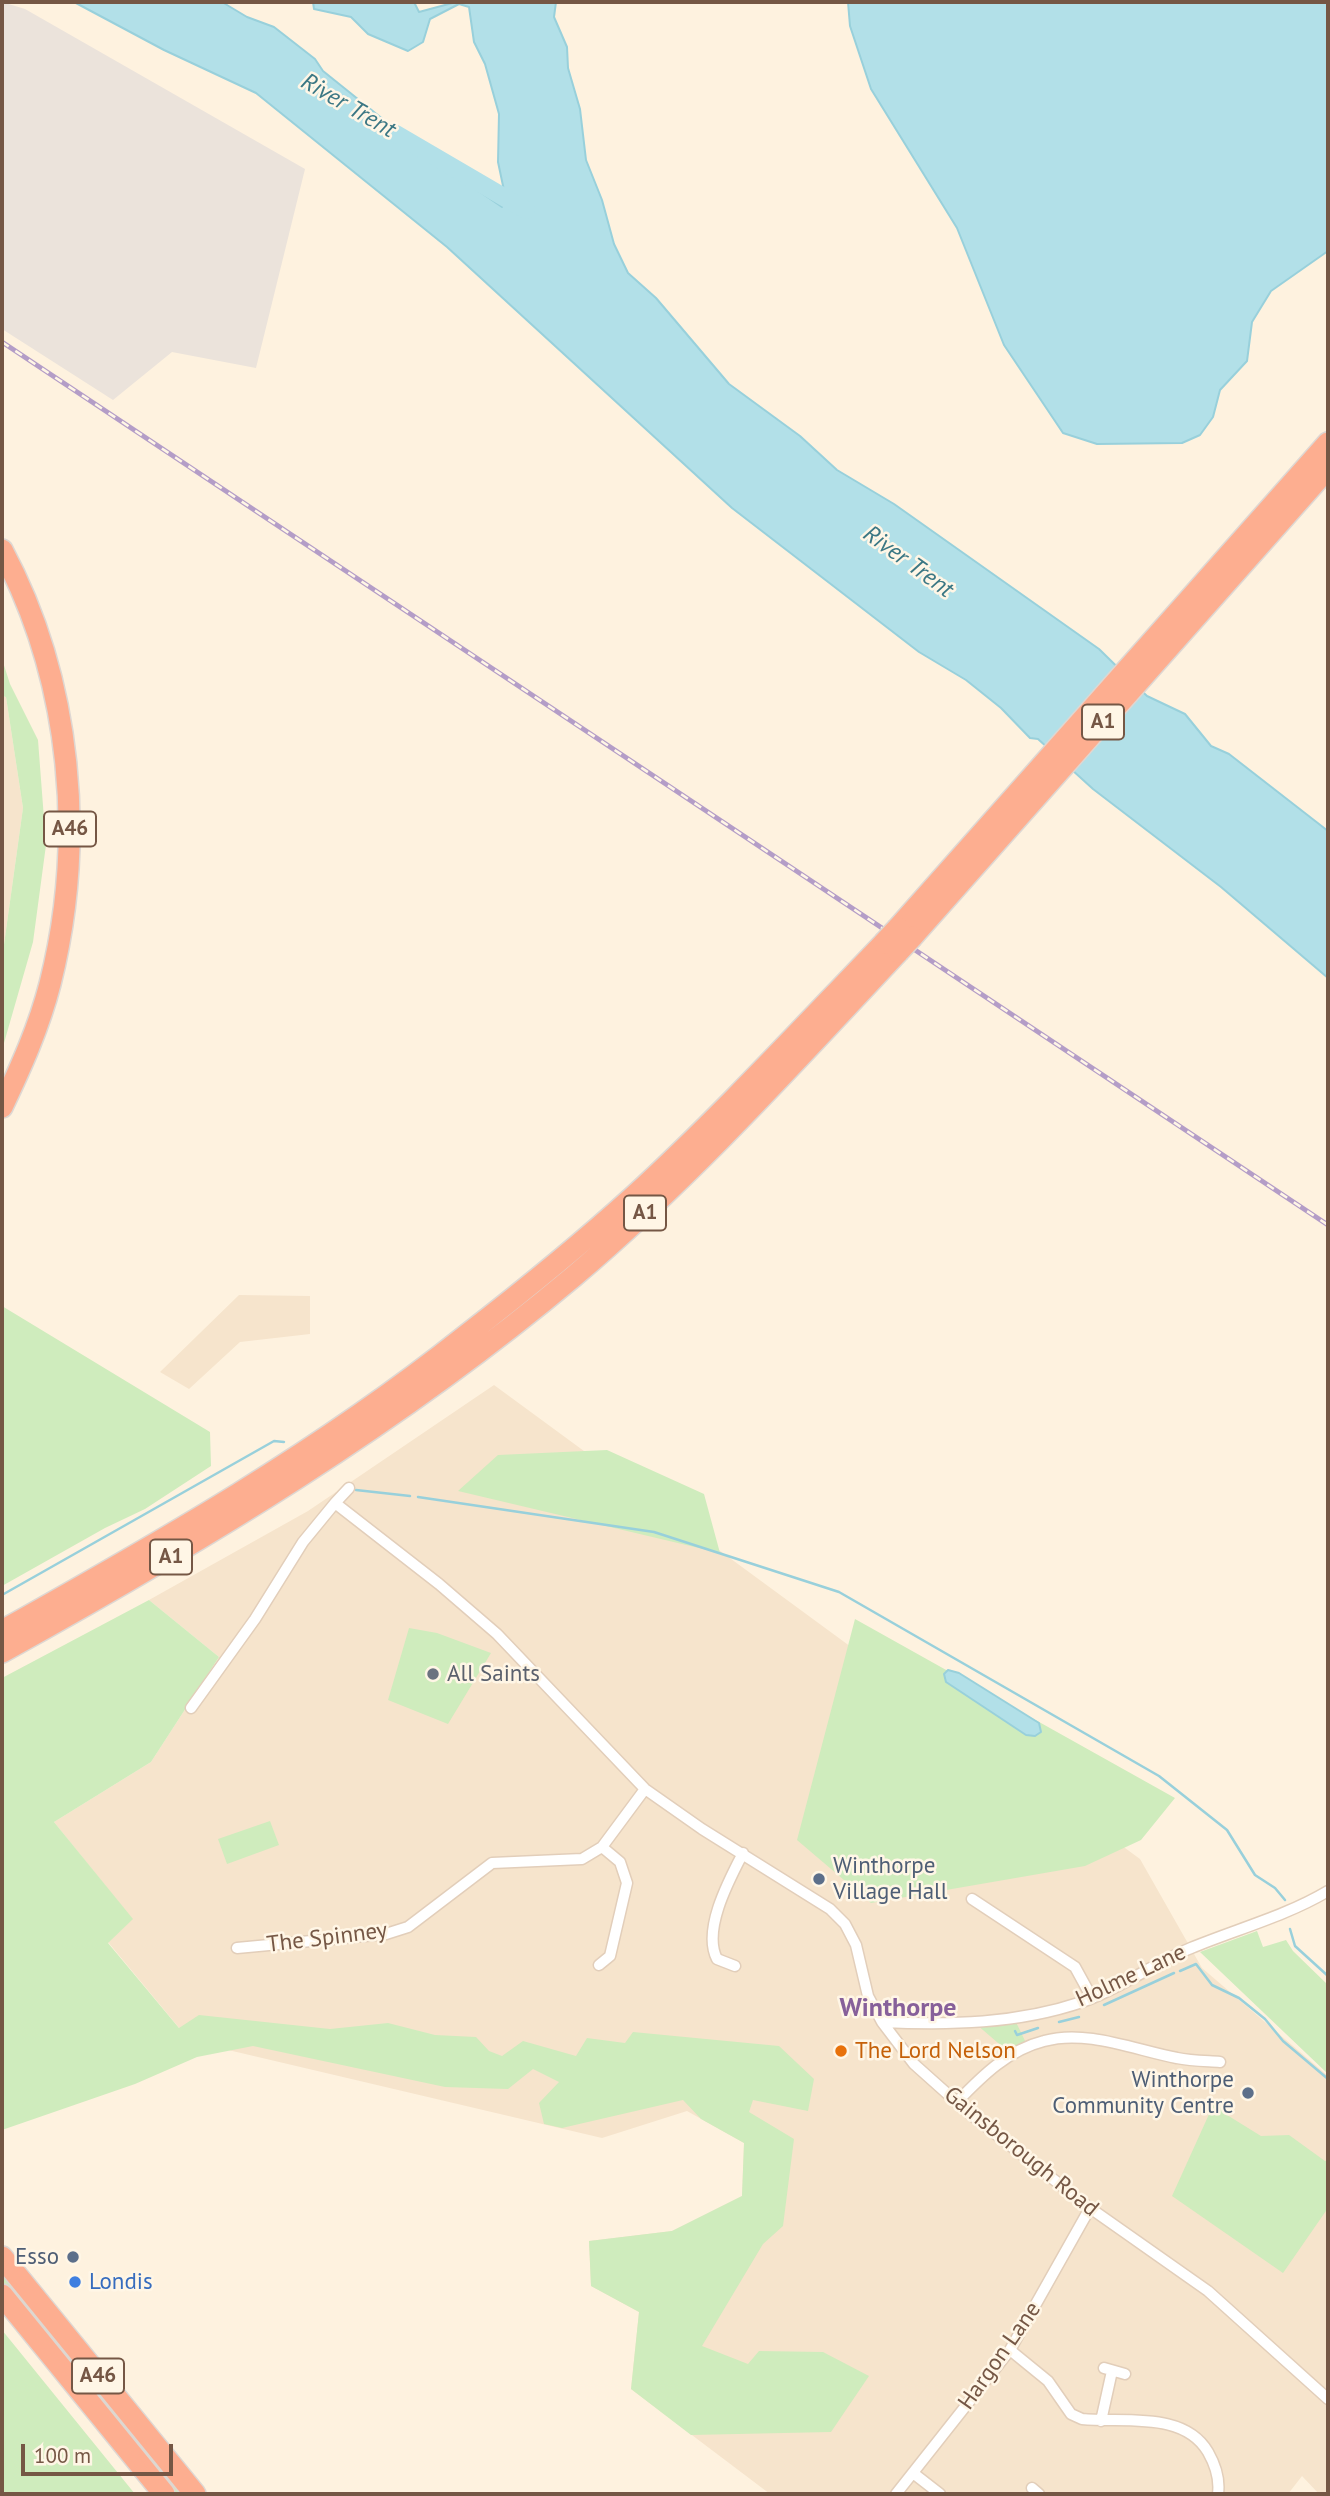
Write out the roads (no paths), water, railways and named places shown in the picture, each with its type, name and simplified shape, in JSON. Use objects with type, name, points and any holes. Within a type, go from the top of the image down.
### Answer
[{"type":"highway","name":"A1","points":[[2,1652],[169,1559],[354,1429],[634,1196],[898,940],[1322,467],[1328,443]]},
{"type":"highway","name":"A46","points":[[2,550],[30,615],[54,694],[62,733],[70,827],[68,880],[50,985],[21,1068],[2,1107]]},
{"type":"highway","name":"A1","points":[[2,1631],[330,1445]]},
{"type":"highway","name":"A46","points":[[2,2258],[195,2494]]},
{"type":"highway","name":"A46","points":[[2,2295],[164,2494]]},
{"type":"street","points":[[191,1708],[255,1619],[303,1542],[349,1488]]},
{"type":"street","name":"Gainsborough Road","points":[[335,1503],[497,1634],[645,1789],[830,1909],[845,1924],[856,1945],[868,1996],[882,2022],[914,2064],[957,2102],[1090,2208],[1208,2291],[1328,2399]]},
{"type":"street","points":[[599,1965],[610,1956],[627,1883],[620,1862],[602,1847],[645,1789]]},
{"type":"street","name":"The Spinney","points":[[237,1948],[386,1934],[408,1927],[492,1863],[582,1859],[602,1847]]},
{"type":"street","points":[[735,1966],[717,1959],[711,1948],[721,1898],[743,1853]]},
{"type":"street","name":"Holme Lane","points":[[882,2022],[944,2025],[991,2022],[1091,1998],[1188,1949],[1308,1903],[1328,1891]]},
{"type":"street","points":[[972,1899],[1075,1967],[1091,1998]]},
{"type":"street","points":[[957,2102],[995,2066],[1028,2047],[1054,2038],[1083,2039],[1181,2059],[1220,2062]]},
{"type":"street","name":"Hargon Lane","points":[[897,2494],[1010,2350],[1090,2208]]},
{"type":"street","points":[[1010,2350],[1048,2381],[1071,2414],[1082,2419],[1101,2421],[1178,2425],[1200,2439],[1219,2476],[1218,2494]]},
{"type":"street","points":[[1101,2421],[1108,2370],[1125,2374]]},
{"type":"street","points":[[913,2473],[940,2494]]},
{"type":"water","points":[[74,2],[222,2],[247,17],[274,27],[315,59],[323,71],[435,161],[502,207],[506,200],[498,162],[499,114],[485,64],[474,42],[469,7],[459,4],[430,19],[423,42],[408,51],[368,34],[351,17],[314,9],[313,2],[414,2],[419,12],[456,2],[556,2],[554,17],[567,47],[568,68],[580,109],[586,160],[602,200],[614,244],[628,273],[656,298],[729,384],[800,436],[837,470],[894,504],[1099,649],[1147,696],[1185,714],[1211,746],[1229,754],[1328,831],[1328,978],[1221,887],[1093,789],[1038,739],[1030,738],[1001,708],[966,680],[919,652],[732,508],[447,247],[256,93],[164,50]]},
{"type":"water","points":[[848,2],[1328,2],[1328,251],[1271,291],[1252,322],[1247,361],[1220,390],[1213,417],[1200,435],[1182,443],[1097,444],[1063,433],[1004,345],[957,228],[871,89],[850,26]]},
{"type":"water","points":[[948,1670],[959,1673],[1039,1723],[1041,1732],[1035,1736],[1026,1735],[946,1682],[944,1674]]},
{"type":"waterway","name":"River Trent","points":[[396,134],[526,210]]},
{"type":"waterway","points":[[2,1595],[274,1441],[284,1442]]},
{"type":"waterway","points":[[356,1490],[410,1496]]},
{"type":"waterway","points":[[418,1497],[654,1532],[839,1592],[1159,1776],[1227,1830],[1255,1875],[1275,1888],[1285,1900]]},
{"type":"waterway","points":[[1290,1929],[1295,1946],[1328,1976]]},
{"type":"waterway","points":[[1180,1971],[1196,1964],[1212,1985],[1239,1998],[1265,2019],[1283,2041],[1328,2079]]},
{"type":"waterway","points":[[1104,2005],[1174,1973]]},
{"type":"waterway","points":[[1059,2022],[1079,2017]]},
{"type":"waterway","points":[[1015,2031],[1017,2035],[1038,2028]]},
{"type":"railway","points":[[2,342],[1328,1225]]},
{"type":"place","name":"All Saints","points":[[433,1674]]},
{"type":"place","name":"Winthorpe Village Hall","points":[[819,1879]]},
{"type":"place","name":"The Lord Nelson","points":[[841,2051]]},
{"type":"place","name":"Winthorpe Community Centre","points":[[1248,2093]]},
{"type":"place","name":"Esso","points":[[73,2257]]},
{"type":"place","name":"Londis","points":[[75,2282]]},
{"type":"district","name":"Winthorpe","points":[[898,2009]]}]
